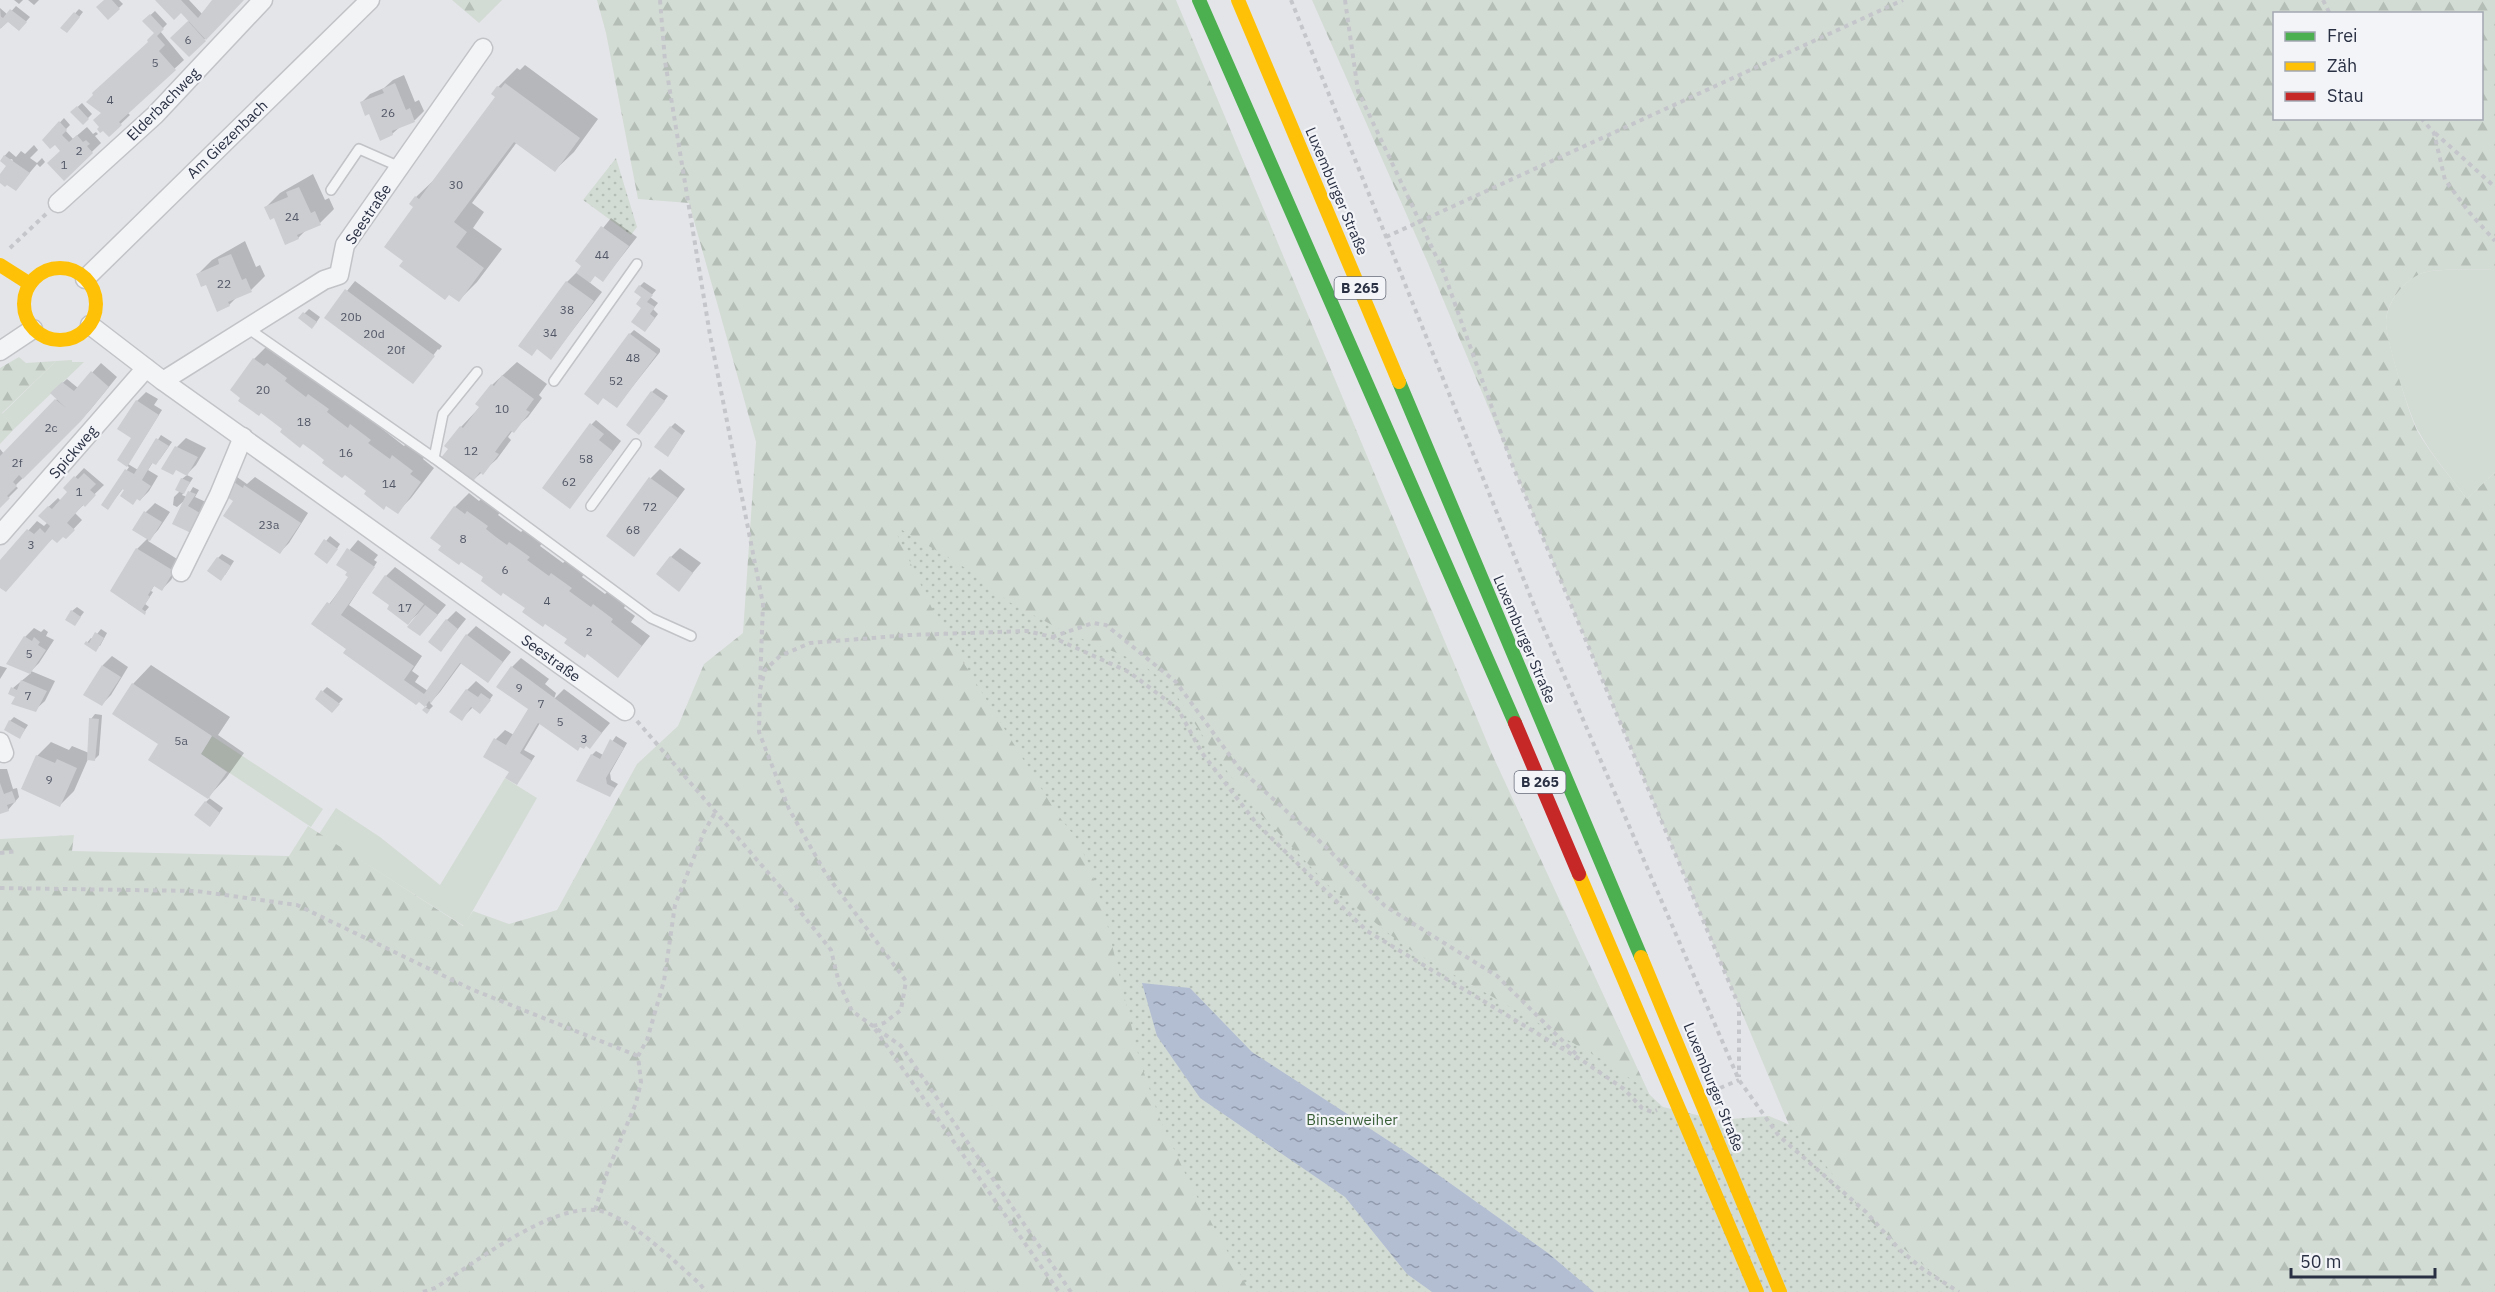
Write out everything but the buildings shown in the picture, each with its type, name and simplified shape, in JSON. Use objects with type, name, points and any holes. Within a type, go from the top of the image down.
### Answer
[{"type":"main road","name":"B 265","points":[[1199,0],[1466,606],[1757,1292]]},
{"type":"main road","points":[[1214,0],[1222,27],[1230,73]]},
{"type":"main road","name":"Luxemburger Straße","points":[[1238,0],[1479,576],[1633,932],[1780,1292]]},
{"type":"main road","points":[[0,265],[30,284]]},
{"type":"main road","points":[[56,268],[67,268],[85,279],[95,297],[96,307],[90,325],[79,335],[68,340],[43,337],[33,329],[26,319],[23,307],[24,295],[37,276],[56,268]]},
{"type":"main road","points":[[1468,509],[1479,576]]},
{"type":"street","name":"Elderbachweg","points":[[58,203],[155,115],[263,0]]},
{"type":"street","name":"Am Giezenbach","points":[[85,279],[370,0]]},
{"type":"street","name":"Seestraße","points":[[162,381],[324,280],[339,275],[345,245],[483,48]]},
{"type":"street","name":"Seestraße","points":[[90,325],[162,381],[625,711]]},
{"type":"street","points":[[0,351],[33,329]]},
{"type":"street","name":"Spickweg","points":[[0,535],[146,368]]},
{"type":"street","points":[[181,572],[219,495],[243,437]]},
{"type":"lane","points":[[331,190],[359,149],[400,167]]},
{"type":"lane","points":[[554,381],[638,264]]},
{"type":"lane","points":[[246,327],[434,458],[651,618],[691,636]]},
{"type":"lane","points":[[434,458],[443,414],[477,372]]},
{"type":"lane","points":[[591,506],[636,444]]},
{"type":"path","points":[[660,0],[665,61],[710,335],[763,604],[759,732],[789,808],[826,874],[906,981],[901,1010],[884,1023],[873,1026]]},
{"type":"path","points":[[1291,0],[1540,620],[1739,1080],[1779,1136],[1866,1212],[1900,1250],[1924,1270],[1959,1292]]},
{"type":"path","points":[[1345,0],[1358,91],[1444,273],[1512,464],[1739,1006],[1739,1080]]},
{"type":"path","points":[[1386,237],[1903,0]]},
{"type":"path","points":[[2423,120],[2434,133],[2495,187]]},
{"type":"path","points":[[2434,133],[2445,180],[2495,241]]},
{"type":"path","points":[[17,254],[10,249],[58,203]]},
{"type":"path","points":[[1052,637],[1093,623],[1106,625],[1115,632],[1176,682],[1239,768],[1325,846],[1385,906],[1497,976],[1583,1061]]},
{"type":"path","points":[[760,690],[765,670],[780,656],[810,643],[909,635],[1027,631],[1052,637],[1094,655],[1129,672],[1178,709],[1202,753],[1257,824],[1367,931],[1583,1061],[1624,1089],[1642,1108],[1652,1112],[1666,1108]]},
{"type":"path","points":[[625,711],[643,727],[716,811],[831,950],[839,983],[852,1011],[901,1046],[1071,1292]]},
{"type":"path","points":[[596,1210],[608,1170],[636,1102],[641,1082],[638,1056],[647,1040],[664,981],[675,905],[704,832],[716,811]]},
{"type":"path","points":[[0,853],[17,851]]},
{"type":"path","points":[[0,888],[196,891],[297,904],[471,989],[638,1056]]},
{"type":"path","points":[[873,1026],[1059,1292]]},
{"type":"path","points":[[1718,1089],[1739,1080]]},
{"type":"path","points":[[423,1292],[435,1288],[535,1225],[568,1213],[596,1210],[620,1220],[636,1231],[682,1268],[706,1292]]},
{"type":"green space","points":[[452,0],[502,0],[479,23]]},
{"type":"green space","points":[[597,0],[1176,0],[1492,754],[1677,1154],[1432,1292],[0,1292],[0,839],[74,835],[72,851],[289,856],[308,826],[463,926],[473,911],[509,924],[557,910],[637,764],[678,726],[704,664],[743,633],[756,442],[689,203],[638,199],[606,33]]},
{"type":"green space","points":[[1312,0],[2495,0],[2495,269],[2424,272],[2406,283],[2396,295],[2389,308],[2386,322],[2394,360],[2410,411],[2418,432],[2435,458],[2467,499],[2495,472],[2495,1292],[1859,1292],[1427,261]]},
{"type":"green space","points":[[616,158],[637,227],[631,235],[583,200]]},
{"type":"green space","points":[[2495,269],[2495,472],[2467,499],[2430,449],[2415,424],[2399,378],[2386,323],[2389,309],[2396,295],[2406,283],[2424,272]]},
{"type":"green space","points":[[19,357],[26,363],[56,361],[2,413],[15,428],[0,444],[0,368]]},
{"type":"green space","points":[[72,360],[72,362],[84,362],[15,428],[2,414],[56,361]]},
{"type":"green space","name":"Binsenweiher","points":[[892,524],[967,569],[1009,602],[1067,633],[1137,661],[1169,684],[1218,759],[1253,806],[1328,885],[1407,948],[1601,1059],[1637,1083],[1663,1107],[1718,1120],[1769,1116],[1790,1125],[1815,1152],[1868,1219],[1956,1292],[1250,1292],[1191,1186],[1159,1117],[1139,1058],[1104,911],[1090,867],[1076,838],[1057,814],[939,623]]},
{"type":"green space","points":[[212,736],[323,809],[311,827],[201,754]]},
{"type":"green space","points":[[505,778],[537,798],[464,926],[319,834],[336,808],[380,837],[440,885]]},
{"type":"water","name":"Binsenweiher","points":[[1142,983],[1190,988],[1252,1052],[1409,1154],[1548,1253],[1594,1292],[1432,1292],[1407,1274],[1345,1197],[1200,1098],[1157,1036]]},
{"type":"traffic: fast","points":[[1199,0],[1515,723]]},
{"type":"traffic: fast","points":[[1399,382],[1641,957]]},
{"type":"traffic: slow","points":[[1238,0],[1399,382]]},
{"type":"traffic: slow","points":[[0,265],[30,284]]},
{"type":"traffic: slow","points":[[60,268],[74,271],[86,278],[93,290],[96,304],[93,318],[86,330],[74,337],[60,340],[46,337],[34,330],[27,318],[24,304],[27,290],[34,278],[46,271],[60,268]]},
{"type":"traffic: slow","points":[[1579,874],[1757,1292]]},
{"type":"traffic: slow","points":[[1641,957],[1780,1292]]},
{"type":"traffic: jam","points":[[1515,723],[1579,874]]}]
